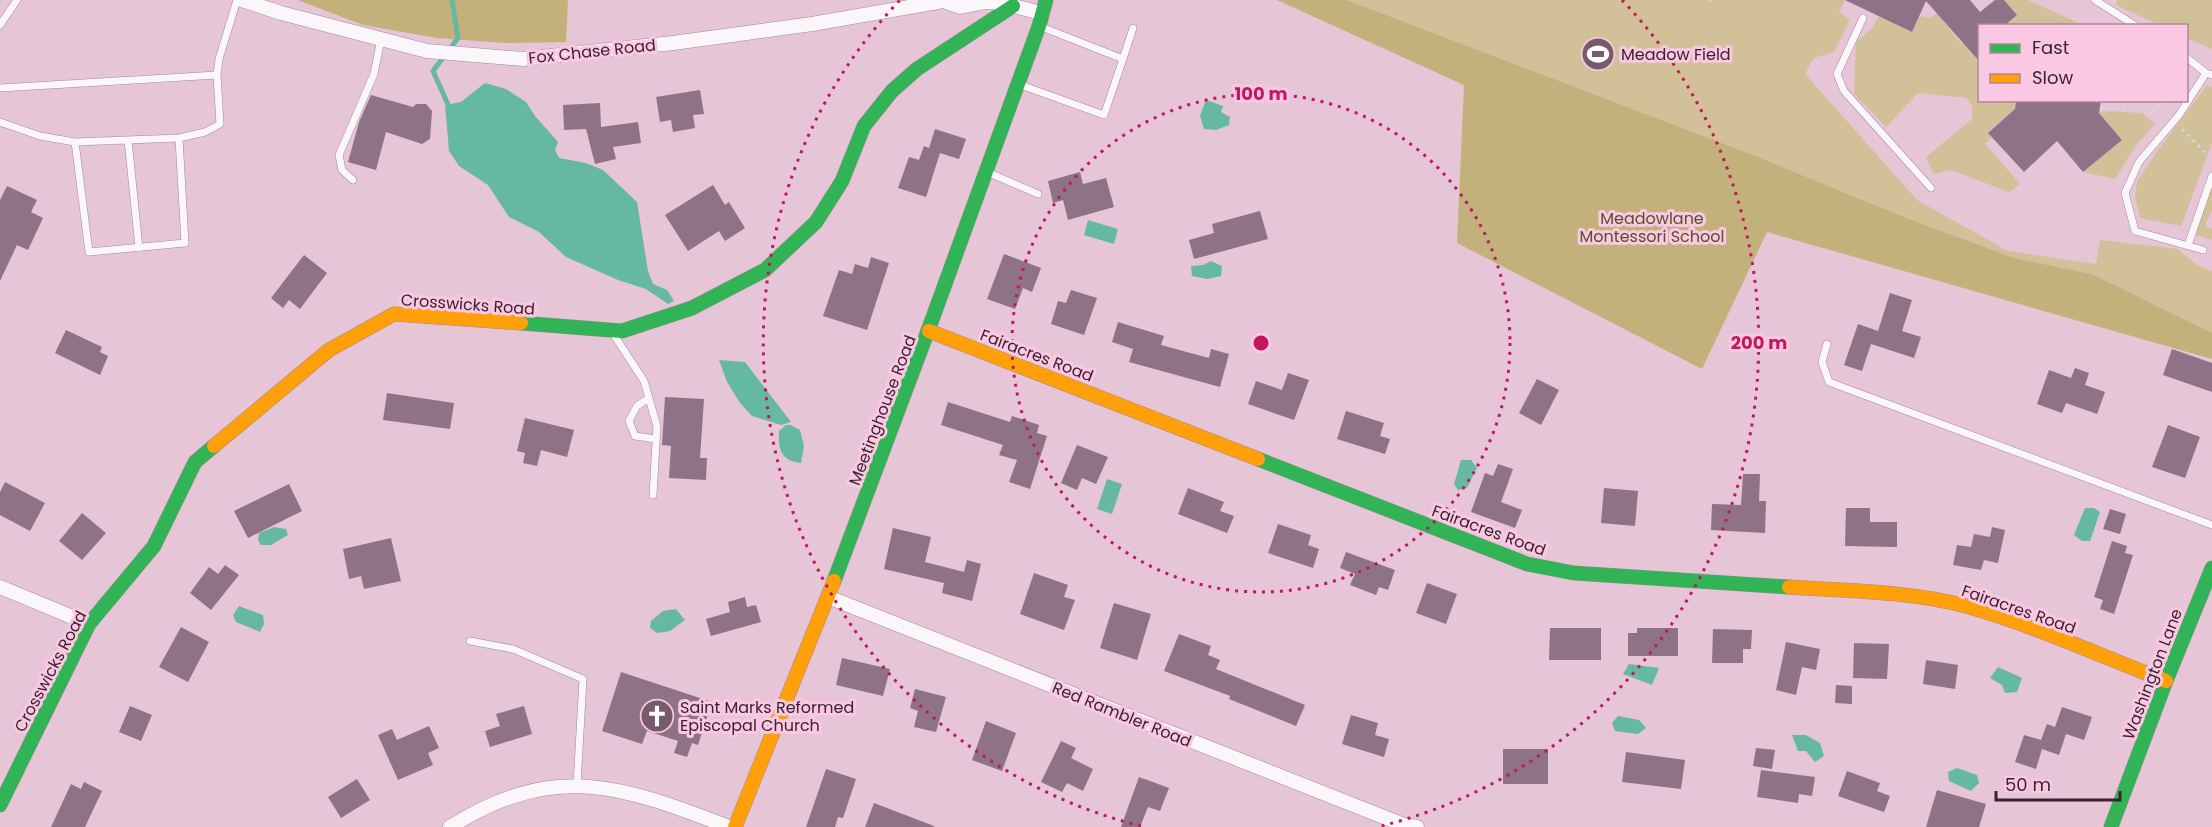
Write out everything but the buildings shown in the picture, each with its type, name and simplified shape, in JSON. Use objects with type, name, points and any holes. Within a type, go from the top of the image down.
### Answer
[{"type":"street","name":"Fox Chase Road","points":[[242,0],[281,13],[426,51],[523,58],[720,37],[823,23],[947,1],[960,7],[986,2],[1042,13]]},
{"type":"street","name":"Crosswicks Road","points":[[0,805],[89,624],[153,546],[195,462],[329,350],[394,314],[622,331],[692,308],[765,270],[816,222],[842,181],[864,126],[892,91],[917,69],[1013,6]]},
{"type":"street","name":"Meetinghouse Road","points":[[735,827],[828,597],[930,331],[1042,13]]},
{"type":"street","name":"Fairacres Road","points":[[930,331],[1527,564],[1574,573],[1923,597],[1965,606],[2005,619],[2166,681]]},
{"type":"street","name":"Washington Lane","points":[[2111,827],[2166,681],[2212,568]]},
{"type":"street","points":[[0,587],[89,624]]},
{"type":"street","name":"Red Rambler Road","points":[[828,597],[1408,826]]},
{"type":"street","points":[[450,827],[494,803],[525,792],[577,785],[615,789],[646,797],[729,827]]},
{"type":"lane","points":[[0,25],[17,0]]},
{"type":"lane","points":[[0,122],[40,136],[75,142],[179,138],[205,132],[220,124],[217,75],[219,59],[237,0]]},
{"type":"lane","points":[[2095,0],[2105,3],[2133,24]]},
{"type":"lane","points":[[1042,13],[1123,60]]},
{"type":"lane","points":[[1863,18],[1837,74],[1844,91],[1931,188]]},
{"type":"lane","points":[[1018,84],[1104,115],[1133,28]]},
{"type":"lane","points":[[353,180],[342,170],[339,155],[374,74],[381,39]]},
{"type":"lane","points":[[2188,58],[2209,74],[2179,115],[2139,162],[2125,193],[2135,231],[2203,250]]},
{"type":"lane","points":[[0,88],[217,75]]},
{"type":"lane","points":[[75,142],[89,252],[185,243],[179,138]]},
{"type":"lane","points":[[128,140],[139,248]]},
{"type":"lane","points":[[987,172],[1038,194]]},
{"type":"lane","points":[[2188,245],[2212,176]]},
{"type":"lane","points":[[611,330],[644,381],[657,426],[653,495]]},
{"type":"lane","points":[[1827,344],[1822,362],[1829,382],[2212,525]]},
{"type":"lane","points":[[649,399],[637,406],[629,422],[635,436],[656,439]]},
{"type":"lane","points":[[470,641],[513,649],[583,679],[577,785]]},
{"type":"path","points":[[2147,108],[2148,102]]},
{"type":"path","points":[[2100,108],[2147,108],[2157,111],[2160,105],[2158,102]]},
{"type":"path","points":[[2163,102],[2172,104]]},
{"type":"path","points":[[2179,126],[2208,156]]},
{"type":"shaded area","points":[[1347,0],[1708,0],[1709,2],[1714,0],[1845,0],[1839,12],[1850,20],[1834,52],[1814,58],[1805,74],[1917,200],[2008,251],[2096,264],[2100,240],[2178,249],[2197,265],[2212,271],[2212,333],[2092,274],[2014,258],[1904,217],[1758,157]]},
{"type":"shaded area","points":[[2004,0],[2028,0],[2081,24],[2006,24],[2017,15]]},
{"type":"shaded area","points":[[2117,0],[2212,0],[2212,49],[2188,38],[2188,24],[2157,24],[2116,5]]},
{"type":"shaded area","points":[[1939,12],[1941,18],[1961,43],[1968,37],[1972,52],[1978,61],[1978,102],[2015,102],[2015,109],[1988,132],[1992,137],[1985,144],[2020,184],[2009,192],[1951,170],[1933,174],[1926,157],[1972,119],[1972,106],[1966,98],[1918,93],[1886,127],[1854,94],[1856,42],[1871,29],[1879,16],[1912,32],[1920,16],[1930,18]]},
{"type":"shaded area","points":[[485,83],[506,89],[526,102],[558,142],[555,150],[559,158],[586,163],[603,170],[637,202],[648,271],[653,284],[667,290],[674,301],[668,304],[646,289],[618,280],[566,257],[539,232],[509,217],[488,185],[459,166],[449,151],[445,105],[461,102]]},
{"type":"shaded area","points":[[2207,85],[2212,87],[2212,143],[2181,226],[2140,218],[2135,196],[2137,181]]},
{"type":"shaded area","points":[[1206,100],[1223,106],[1221,112],[1230,117],[1229,125],[1216,130],[1204,129],[1200,116]]},
{"type":"shaded area","points":[[2104,111],[2142,113],[2155,124],[2137,144],[2115,179],[2083,172],[2122,140],[2099,113]]},
{"type":"shaded area","points":[[2212,187],[2212,210],[2205,226],[2212,229],[2212,240],[2194,234]]},
{"type":"shaded area","points":[[1088,220],[1118,229],[1114,244],[1084,235]]},
{"type":"shaded area","points":[[1211,261],[1222,266],[1221,276],[1207,279],[1192,276],[1191,266],[1203,265]]},
{"type":"shaded area","points":[[719,360],[745,362],[791,422],[781,425],[752,416],[740,403],[727,382]]},
{"type":"shaded area","points":[[786,425],[800,430],[804,446],[801,463],[789,460],[780,449],[779,431]]},
{"type":"shaded area","points":[[1461,460],[1471,460],[1477,468],[1467,488],[1458,490],[1454,484]]},
{"type":"shaded area","points":[[1107,479],[1122,484],[1112,514],[1097,509]]},
{"type":"shaded area","points":[[2085,508],[2094,508],[2100,512],[2090,541],[2082,541],[2074,535]]},
{"type":"shaded area","points":[[274,527],[286,529],[288,535],[271,545],[261,545],[258,540],[259,533]]},
{"type":"shaded area","points":[[239,606],[263,615],[264,624],[260,632],[236,622],[233,615]]},
{"type":"shaded area","points":[[676,609],[685,620],[670,631],[657,633],[650,628],[651,621],[663,611]]},
{"type":"shaded area","points":[[1629,664],[1659,668],[1652,685],[1623,674]]},
{"type":"shaded area","points":[[1998,667],[2022,678],[2017,692],[2005,693],[2002,685],[1990,678]]},
{"type":"shaded area","points":[[1618,716],[1639,720],[1646,728],[1638,734],[1615,731],[1612,723]]},
{"type":"shaded area","points":[[1792,735],[1806,735],[1820,743],[1824,756],[1815,762],[1806,751],[1798,751]]},
{"type":"shaded area","points":[[1957,768],[1977,775],[1979,783],[1971,791],[1949,781],[1948,772]]},
{"type":"green space","points":[[298,0],[568,0],[566,42],[505,43],[437,38],[363,25]]},
{"type":"green space","name":"Meadowlane Montessori School","points":[[1277,0],[1347,0],[1758,157],[1904,217],[2014,258],[2092,274],[2212,333],[2212,359],[1767,232],[1702,369],[1457,243],[1464,85]]},
{"type":"waterway","points":[[450,109],[433,71],[458,38],[452,0]]},
{"type":"traffic: fast","points":[[834,581],[929,328],[1039,26],[1046,0]]},
{"type":"traffic: fast","points":[[521,323],[622,331],[692,308],[765,270],[816,222],[842,181],[864,126],[892,91],[917,69],[1013,6]]},
{"type":"traffic: fast","points":[[0,805],[89,624],[154,546],[195,462],[214,446]]},
{"type":"traffic: fast","points":[[1258,459],[1527,564],[1574,573],[1789,587]]},
{"type":"traffic: fast","points":[[2111,827],[2166,681],[2212,568]]},
{"type":"traffic: slow","points":[[214,446],[329,350],[394,314],[521,323]]},
{"type":"traffic: slow","points":[[929,331],[1258,459]]},
{"type":"traffic: slow","points":[[735,827],[834,581]]},
{"type":"traffic: slow","points":[[1789,587],[1901,594],[1966,606],[2042,631],[2166,681]]},
{"type":"place","name":"Meadow Field","points":[[1598,54]]},
{"type":"place","name":"Saint Marks Reformed Episcopal Church","points":[[657,716]]}]
